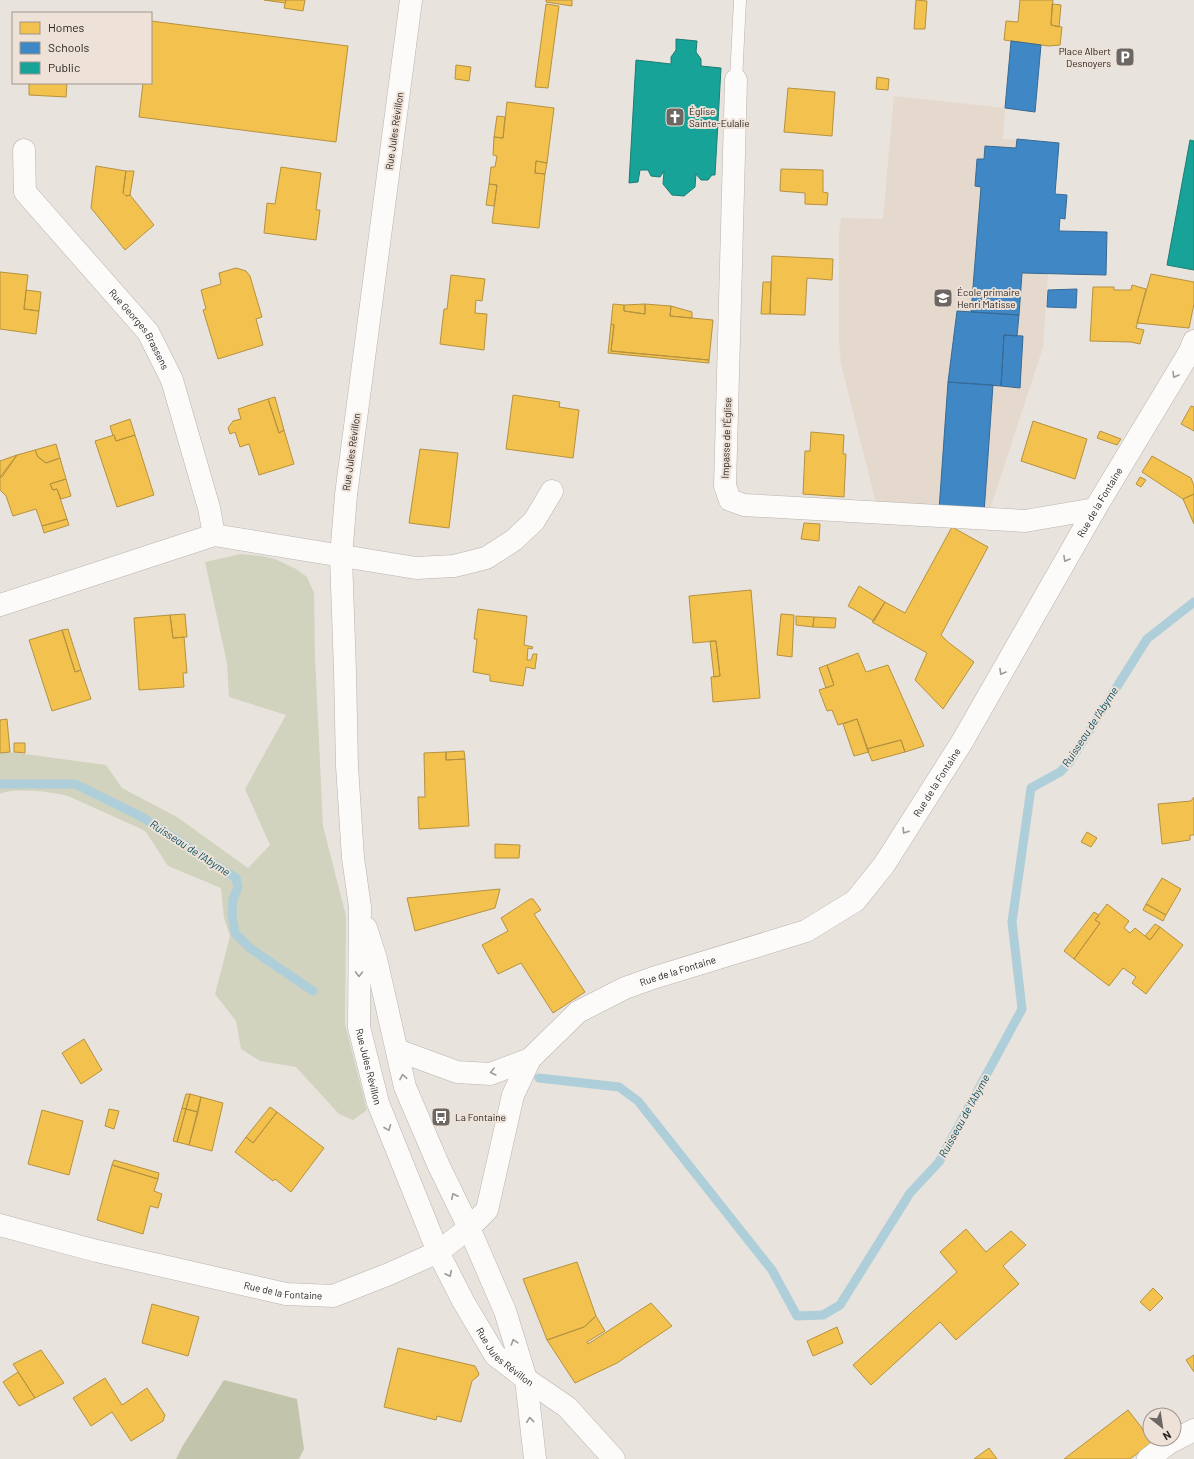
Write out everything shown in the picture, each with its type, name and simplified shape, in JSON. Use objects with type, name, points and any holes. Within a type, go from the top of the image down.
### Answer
[{"type":"street","name":"Rue Jules Révillon","points":[[411,0],[346,494],[341,557],[347,766],[353,858],[360,907],[359,1027],[378,1102],[438,1252],[463,1301],[495,1355],[526,1379]]},
{"type":"street","name":"Impasse de l'Église","points":[[736,80],[725,486],[730,500],[744,505],[1025,521],[1095,510]]},
{"type":"street","name":"Rue Georges Brassens","points":[[24,150],[26,192],[148,332],[172,380],[209,508],[214,535]]},
{"type":"street","name":"Rue de la Fontaine","points":[[0,1225],[97,1251],[286,1294],[333,1296],[389,1274],[438,1252],[469,1228],[487,1210],[514,1095],[530,1059],[578,1012],[625,988],[653,978],[806,931],[855,901],[884,865],[962,742],[1194,341]]},
{"type":"street","points":[[0,606],[214,535],[341,557],[416,568],[454,566],[486,558],[514,540],[534,520],[552,491]]},
{"type":"street","name":"Rue Jules Révillon","points":[[360,907],[376,959],[405,1087],[438,1164],[469,1228],[505,1311],[526,1379]]},
{"type":"street","name":"Rue de la Fontaine","points":[[397,1050],[457,1072],[490,1074],[530,1059]]},
{"type":"street","points":[[526,1379],[535,1459]]},
{"type":"street","points":[[526,1379],[567,1407],[614,1459]]},
{"type":"street","points":[[1148,1459],[1169,1443],[1194,1430]]},
{"type":"lane","points":[[736,80],[740,0]]},
{"type":"shaded area","name":"École primaire Henri Matisse","points":[[894,96],[1005,108],[1003,139],[1059,143],[1055,194],[1067,195],[1065,219],[1060,218],[1059,231],[1107,232],[1106,275],[1048,274],[1043,347],[989,512],[876,503],[841,364],[839,341],[839,234],[841,218],[883,219]]},
{"type":"green space","points":[[241,554],[275,559],[296,569],[307,577],[314,593],[315,657],[323,826],[346,916],[345,1024],[367,1110],[353,1120],[339,1114],[296,1067],[260,1061],[241,1049],[236,1021],[215,994],[230,936],[224,918],[221,888],[168,866],[146,832],[68,796],[53,793],[23,791],[6,792],[0,794],[0,753],[10,752],[106,765],[122,788],[177,817],[248,868],[270,845],[245,789],[286,715],[229,697],[227,663],[205,562]]},
{"type":"green space","points":[[224,1380],[297,1399],[304,1449],[299,1459],[176,1459]]},
{"type":"building: Homes","points":[[264,0],[286,0],[285,3]]},
{"type":"building: Homes","points":[[286,0],[305,0],[303,11],[284,8]]},
{"type":"building: Homes","points":[[546,0],[572,0],[572,6],[546,2]]},
{"type":"building: Homes","points":[[916,0],[927,1],[925,29],[914,29]]},
{"type":"building: Homes","points":[[1020,0],[1053,0],[1051,25],[1062,27],[1060,45],[1049,46],[1004,40],[1006,21],[1018,22]]},
{"type":"building: Homes","points":[[546,4],[559,6],[548,88],[535,87]]},
{"type":"building: Homes","points":[[1052,4],[1061,5],[1059,27],[1051,25]]},
{"type":"building: Homes","points":[[152,21],[348,46],[336,142],[139,117],[143,84],[152,84]]},
{"type":"building: Homes","points":[[456,65],[471,67],[469,81],[455,79]]},
{"type":"building: Homes","points":[[877,77],[889,79],[888,90],[876,89]]},
{"type":"building: Homes","points":[[29,84],[67,84],[66,97],[29,95]]},
{"type":"building: Homes","points":[[788,88],[835,92],[832,136],[784,132]]},
{"type":"building: Homes","points":[[507,102],[554,108],[547,163],[536,161],[535,173],[545,174],[539,228],[492,223],[497,185],[489,184],[491,167],[495,167],[497,156],[493,155],[494,137],[503,138]]},
{"type":"building: Homes","points":[[497,116],[505,117],[503,138],[494,137]]},
{"type":"building: Homes","points":[[536,161],[547,163],[545,174],[535,173]]},
{"type":"building: Homes","points":[[96,166],[126,171],[123,193],[126,196],[130,195],[154,225],[125,250],[91,208]]},
{"type":"building: Homes","points":[[281,167],[321,173],[316,210],[320,210],[316,240],[264,233],[267,203],[275,204]]},
{"type":"building: Homes","points":[[781,169],[823,170],[823,192],[828,193],[827,205],[805,204],[805,193],[780,191]]},
{"type":"building: Homes","points":[[126,171],[134,171],[130,195],[126,196],[123,193]]},
{"type":"building: Homes","points":[[489,184],[497,185],[494,206],[486,205]]},
{"type":"building: Homes","points":[[772,256],[833,259],[832,280],[807,278],[805,315],[770,314]]},
{"type":"building: Homes","points":[[236,268],[246,271],[250,276],[262,317],[256,319],[263,345],[218,359],[203,310],[206,309],[201,290],[221,284],[219,273]]},
{"type":"building: Homes","points":[[0,272],[28,275],[24,309],[39,311],[36,334],[0,329]]},
{"type":"building: Homes","points":[[1151,274],[1194,282],[1194,304],[1189,328],[1137,323]]},
{"type":"building: Homes","points":[[451,275],[485,279],[482,301],[476,300],[475,313],[487,314],[484,350],[440,344],[444,309],[447,309]]},
{"type":"building: Homes","points":[[763,282],[771,282],[770,314],[761,314]]},
{"type":"building: Homes","points":[[1132,285],[1146,289],[1136,328],[1144,330],[1140,344],[1131,342],[1090,341],[1093,287],[1114,287],[1114,290],[1131,290]]},
{"type":"building: Homes","points":[[26,290],[41,292],[39,311],[24,309]]},
{"type":"building: Homes","points":[[613,304],[624,305],[624,311],[645,314],[645,304],[671,306],[670,316],[713,320],[709,360],[611,351],[614,325],[611,324]]},
{"type":"building: Homes","points":[[645,304],[645,314],[624,311],[624,305]]},
{"type":"building: Homes","points":[[671,306],[692,312],[692,318],[670,316]]},
{"type":"building: Homes","points":[[611,324],[614,325],[611,351],[709,360],[709,363],[608,353]]},
{"type":"building: Homes","points":[[513,395],[560,402],[559,407],[579,410],[573,458],[506,449]]},
{"type":"building: Homes","points":[[275,397],[284,430],[279,433],[268,399]]},
{"type":"building: Homes","points":[[268,399],[279,433],[284,430],[294,464],[259,475],[249,444],[240,447],[235,432],[230,434],[228,428],[233,421],[241,419],[238,409]]},
{"type":"building: Homes","points":[[1191,406],[1194,407],[1194,431],[1181,424]]},
{"type":"building: Homes","points":[[130,419],[135,435],[116,441],[110,426]]},
{"type":"building: Homes","points":[[1033,421],[1087,439],[1075,479],[1021,461]]},
{"type":"building: Homes","points":[[1100,431],[1121,439],[1117,445],[1097,438]]},
{"type":"building: Homes","points":[[811,432],[844,435],[843,454],[846,454],[844,497],[803,494],[805,451],[810,451]]},
{"type":"building: Homes","points":[[114,435],[116,441],[135,435],[154,495],[117,507],[95,441]]},
{"type":"building: Homes","points":[[56,444],[60,458],[46,463],[38,457],[35,450]]},
{"type":"building: Homes","points":[[420,449],[458,453],[449,528],[409,523]]},
{"type":"building: Homes","points":[[35,450],[38,457],[46,463],[60,458],[66,479],[50,484],[53,490],[57,489],[67,519],[42,526],[36,509],[13,516],[6,496],[0,490],[0,477],[17,455]]},
{"type":"building: Homes","points":[[17,455],[2,477],[0,477],[0,461]]},
{"type":"building: Homes","points":[[1152,456],[1191,478],[1194,486],[1194,494],[1183,499],[1142,472]]},
{"type":"building: Homes","points":[[1140,477],[1146,480],[1141,487],[1136,484]]},
{"type":"building: Homes","points":[[66,479],[71,496],[61,499],[57,489],[53,490],[50,484]]},
{"type":"building: Homes","points":[[1194,494],[1194,524],[1183,499]]},
{"type":"building: Homes","points":[[67,519],[69,525],[44,533],[42,526]]},
{"type":"building: Homes","points":[[804,523],[820,524],[819,541],[801,539]]},
{"type":"building: Homes","points":[[952,527],[988,547],[941,635],[974,662],[943,709],[915,680],[927,653],[872,622],[885,602],[905,613]]},
{"type":"building: Homes","points":[[859,586],[885,602],[874,621],[848,606]]},
{"type":"building: Homes","points":[[751,590],[760,698],[713,702],[711,677],[720,676],[716,641],[693,643],[689,596]]},
{"type":"building: Homes","points":[[478,609],[527,616],[524,645],[533,647],[532,649],[528,648],[527,660],[531,660],[533,654],[537,654],[535,669],[526,667],[523,686],[490,681],[490,675],[473,672],[477,639],[474,639]]},
{"type":"building: Homes","points":[[185,614],[187,637],[173,638],[170,615]]},
{"type":"building: Homes","points":[[781,614],[794,615],[792,657],[777,655]]},
{"type":"building: Homes","points":[[170,615],[173,638],[184,637],[187,673],[183,673],[184,687],[139,690],[134,618]]},
{"type":"building: Homes","points":[[796,616],[814,617],[813,627],[796,625]]},
{"type":"building: Homes","points":[[814,617],[836,618],[835,628],[813,627]]},
{"type":"building: Homes","points":[[68,629],[81,670],[75,672],[62,630]]},
{"type":"building: Homes","points":[[62,630],[75,672],[81,670],[91,699],[52,711],[29,640]]},
{"type":"building: Homes","points":[[710,641],[716,641],[720,676],[714,677]]},
{"type":"building: Homes","points":[[858,653],[866,672],[888,665],[924,746],[905,752],[901,740],[867,749],[857,719],[838,725],[832,710],[827,711],[819,690],[834,685],[827,665]]},
{"type":"building: Homes","points":[[827,665],[834,685],[826,688],[819,668]]},
{"type":"building: Homes","points":[[7,719],[10,752],[0,753],[0,720]]},
{"type":"building: Homes","points":[[857,719],[869,752],[854,756],[843,724]]},
{"type":"building: Homes","points":[[901,740],[905,752],[872,761],[867,749]]},
{"type":"building: Homes","points":[[14,743],[25,743],[25,753],[14,752]]},
{"type":"building: Homes","points":[[464,751],[465,759],[446,760],[446,752]]},
{"type":"building: Homes","points":[[446,752],[446,760],[465,759],[469,826],[419,829],[418,797],[425,797],[424,753]]},
{"type":"building: Homes","points":[[1194,797],[1194,835],[1190,835],[1190,840],[1162,844],[1158,804],[1191,801]]},
{"type":"building: Homes","points":[[1087,832],[1097,838],[1091,847],[1081,842]]},
{"type":"building: Homes","points":[[495,844],[520,845],[519,858],[495,858]]},
{"type":"building: Homes","points":[[1162,878],[1181,889],[1166,915],[1146,904]]},
{"type":"building: Homes","points":[[500,889],[495,908],[415,931],[407,898]]},
{"type":"building: Homes","points":[[530,899],[533,899],[541,910],[534,914],[585,992],[553,1013],[521,963],[498,974],[482,945],[508,931],[501,918]]},
{"type":"building: Homes","points":[[1107,904],[1129,921],[1124,928],[1130,933],[1135,928],[1150,940],[1160,927],[1183,945],[1146,994],[1132,983],[1136,977],[1123,968],[1109,986],[1074,959],[1100,923],[1095,920]]},
{"type":"building: Homes","points":[[1146,904],[1166,915],[1163,921],[1143,910]]},
{"type":"building: Homes","points":[[1094,912],[1099,915],[1095,920],[1100,923],[1074,959],[1064,951]]},
{"type":"building: Homes","points":[[1155,924],[1160,927],[1150,940],[1145,936]]},
{"type":"building: Homes","points":[[84,1039],[102,1070],[81,1084],[62,1053]]},
{"type":"building: Homes","points":[[186,1094],[190,1094],[186,1109],[182,1108]]},
{"type":"building: Homes","points":[[190,1094],[201,1097],[198,1112],[186,1109]]},
{"type":"building: Homes","points":[[201,1097],[223,1103],[212,1151],[189,1145]]},
{"type":"building: Homes","points":[[270,1107],[277,1112],[253,1143],[246,1137]]},
{"type":"building: Homes","points":[[182,1108],[186,1109],[177,1142],[173,1141]]},
{"type":"building: Homes","points":[[109,1109],[119,1111],[114,1129],[105,1126]]},
{"type":"building: Homes","points":[[186,1109],[198,1112],[189,1145],[177,1142]]},
{"type":"building: Homes","points":[[42,1110],[83,1121],[69,1175],[28,1164]]},
{"type":"building: Homes","points":[[277,1112],[324,1148],[291,1192],[275,1179],[273,1181],[235,1152],[246,1137],[253,1143]]},
{"type":"building: Homes","points":[[114,1160],[159,1173],[158,1179],[112,1165]]},
{"type":"building: Homes","points":[[112,1165],[158,1179],[154,1191],[162,1194],[158,1208],[150,1206],[143,1234],[97,1220]]},
{"type":"building: Homes","points":[[966,1229],[986,1252],[1011,1231],[1026,1245],[1003,1266],[1019,1284],[956,1340],[940,1322],[871,1385],[853,1365],[957,1272],[940,1252]]},
{"type":"building: Homes","points":[[577,1262],[596,1316],[584,1327],[547,1340],[523,1279]]},
{"type":"building: Homes","points":[[1153,1288],[1163,1298],[1150,1311],[1140,1302]]},
{"type":"building: Homes","points":[[651,1303],[672,1326],[617,1363],[575,1383],[547,1340],[584,1327],[596,1316],[605,1331],[587,1342],[588,1344]]},
{"type":"building: Homes","points":[[152,1304],[199,1317],[188,1356],[142,1343]]},
{"type":"building: Homes","points":[[837,1327],[843,1343],[813,1356],[807,1341]]},
{"type":"building: Homes","points":[[398,1348],[475,1366],[479,1374],[472,1381],[461,1422],[437,1416],[436,1420],[384,1407]]},
{"type":"building: Homes","points":[[41,1350],[64,1383],[35,1398],[13,1364]]},
{"type":"building: Homes","points":[[1194,1355],[1194,1372],[1186,1360]]},
{"type":"building: Homes","points":[[18,1372],[35,1398],[19,1406],[3,1382]]},
{"type":"building: Homes","points":[[105,1378],[122,1405],[147,1388],[165,1415],[163,1421],[131,1441],[112,1412],[91,1426],[73,1398]]},
{"type":"building: Homes","points":[[1128,1410],[1142,1428],[1142,1447],[1146,1447],[1130,1459],[1064,1459]]},
{"type":"building: Homes","points":[[989,1448],[997,1459],[974,1459]]},
{"type":"building: Schools","points":[[1011,41],[1041,45],[1035,112],[1005,108]]},
{"type":"building: Schools","points":[[1017,139],[1059,143],[1055,194],[1067,195],[1065,219],[1060,218],[1059,231],[1107,232],[1106,275],[1022,273],[1019,315],[971,312],[981,187],[975,186],[977,159],[984,159],[985,146],[1016,148]]},
{"type":"building: Schools","points":[[1077,289],[1076,308],[1047,307],[1048,290]]},
{"type":"building: Schools","points":[[957,311],[1019,315],[1017,336],[1004,335],[1001,386],[948,382]]},
{"type":"building: Schools","points":[[1004,335],[1023,336],[1020,388],[1001,386]]},
{"type":"building: Schools","points":[[948,382],[993,385],[984,513],[939,510]]},
{"type":"building: Public","name":"Église Sainte-Eulalie","points":[[676,39],[697,41],[696,52],[701,59],[701,66],[721,68],[715,175],[712,175],[708,180],[701,180],[696,174],[695,187],[684,196],[672,195],[663,184],[664,171],[660,177],[651,176],[648,170],[640,170],[638,182],[629,183],[636,60],[671,64],[671,57],[676,50]]},
{"type":"building: Public","points":[[1190,140],[1194,141],[1194,270],[1167,265]]},
{"type":"waterway","name":"Ruisseau de l'Abyme","points":[[539,1078],[619,1087],[638,1101],[772,1270],[797,1316],[823,1315],[840,1305],[910,1193],[939,1162],[1022,1009],[1012,922],[1031,788],[1060,772],[1069,763],[1147,639],[1194,602]]},
{"type":"waterway","name":"Ruisseau de l'Abyme","points":[[0,784],[75,784],[142,817],[236,878],[238,887],[233,899],[232,915],[235,933],[251,949],[313,991]]},
{"type":"place","name":"Place Albert Desnoyers","points":[[1125,57]]},
{"type":"place","name":"Église Sainte-Eulalie","points":[[675,117]]},
{"type":"place","name":"École primaire Henri Matisse","points":[[943,298]]},
{"type":"place","name":"La Fontaine","points":[[441,1117]]}]
